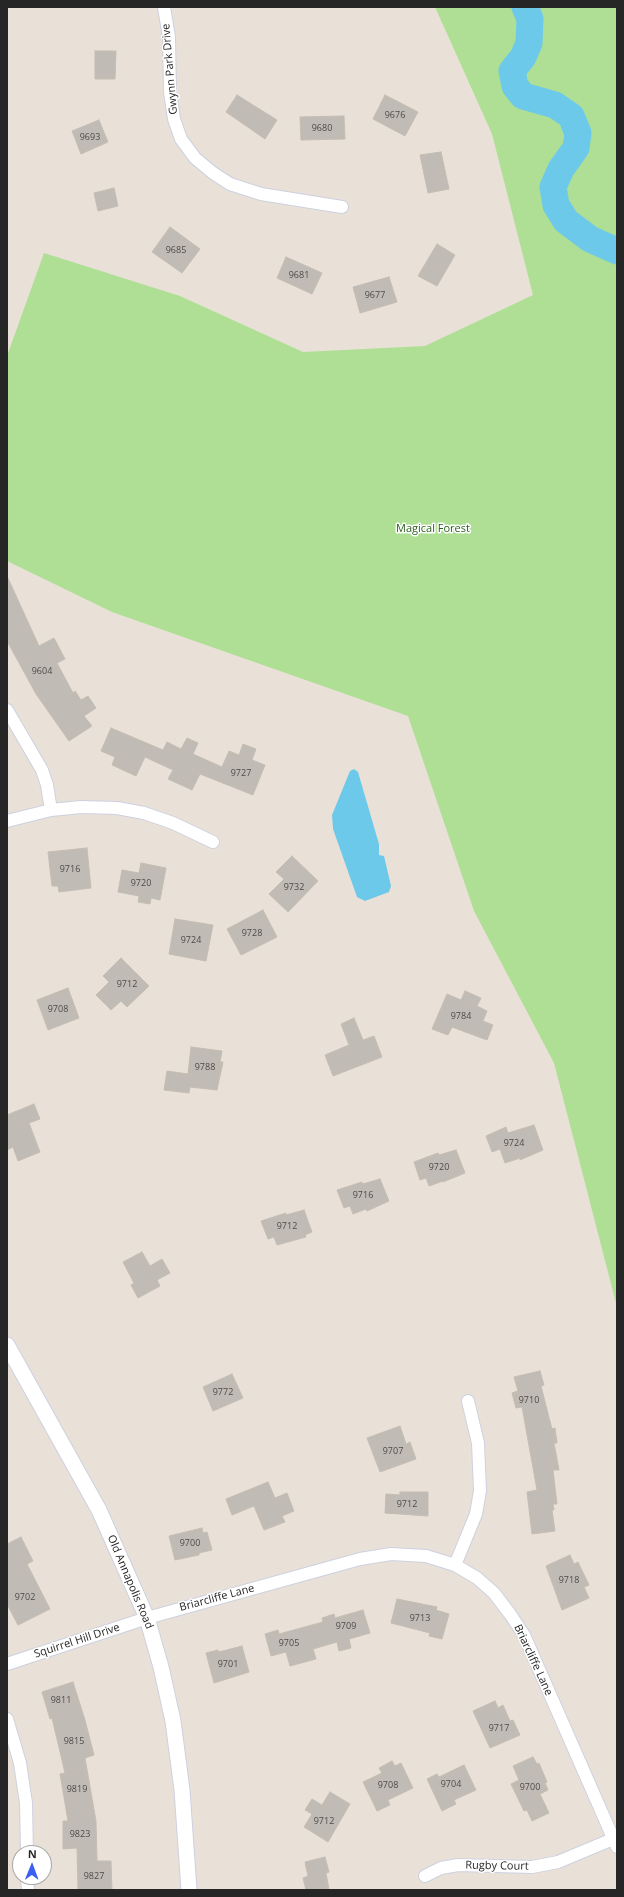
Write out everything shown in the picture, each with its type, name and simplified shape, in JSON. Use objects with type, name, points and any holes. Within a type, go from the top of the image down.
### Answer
[{"type":"street","name":"Gwynn Park Drive","points":[[164,7],[169,37],[170,92],[174,119],[181,139],[195,158],[213,173],[230,184],[261,194],[342,207]]},
{"type":"street","points":[[7,710],[42,770],[47,785],[51,810]]},
{"type":"street","points":[[7,821],[51,810],[81,807],[117,808],[174,823],[213,842]]},
{"type":"street","name":"Old Annapolis Road","points":[[7,1345],[99,1510],[147,1618],[162,1667],[173,1721],[182,1790],[189,1890]]},
{"type":"street","points":[[455,1565],[476,1514],[480,1491],[478,1443],[468,1401]]},
{"type":"street","name":"Briarcliffe Lane","points":[[147,1618],[360,1559],[391,1554],[426,1556],[455,1565],[477,1578],[494,1593],[524,1635],[615,1843]]},
{"type":"street","name":"Squirrel Hill Drive","points":[[7,1664],[147,1618]]},
{"type":"street","points":[[7,1719],[20,1762],[26,1803],[27,1845]]},
{"type":"street","name":"Rugby Court","points":[[425,1876],[441,1868],[458,1865],[532,1867],[558,1862],[615,1843]]},
{"type":"green space","name":"Magical Forest","points":[[435,7],[617,7],[617,1307],[554,1063],[474,911],[408,716],[112,612],[7,561],[7,356],[44,253],[180,296],[303,352],[425,346],[533,295],[492,134]]},
{"type":"water","points":[[354,769],[358,772],[379,844],[379,855],[384,856],[391,886],[389,892],[365,901],[357,897],[333,829],[332,815],[350,771]]},
{"type":"building","points":[[95,51],[116,51],[115,79],[95,79]]},
{"type":"building","points":[[237,95],[277,120],[265,139],[226,112]]},
{"type":"building","points":[[385,95],[418,112],[405,136],[373,119]]},
{"type":"building","points":[[344,116],[345,139],[301,140],[300,117]]},
{"type":"building","points":[[99,120],[108,142],[81,154],[72,131]]},
{"type":"building","points":[[441,152],[449,189],[428,193],[420,155]]},
{"type":"building","points":[[114,188],[118,206],[98,211],[94,193]]},
{"type":"building","points":[[170,227],[200,249],[182,273],[152,252]]},
{"type":"building","points":[[437,244],[455,255],[437,286],[418,276]]},
{"type":"building","points":[[286,257],[322,273],[312,294],[277,278]]},
{"type":"building","points":[[389,277],[397,302],[360,313],[353,287]]},
{"type":"building","points":[[7,576],[39,646],[54,638],[65,659],[57,663],[73,693],[75,691],[81,700],[88,696],[96,708],[84,716],[92,726],[69,741],[36,694],[7,641]]},
{"type":"building","points":[[111,728],[163,750],[167,742],[181,749],[187,738],[198,743],[193,754],[222,767],[229,751],[239,755],[243,744],[256,749],[252,760],[265,765],[253,795],[200,774],[192,790],[168,779],[173,770],[145,757],[136,776],[112,765],[115,757],[101,751]]},
{"type":"building","points":[[87,848],[91,888],[59,892],[58,886],[52,886],[48,852]]},
{"type":"building","points":[[292,856],[318,881],[288,912],[269,894],[284,879],[276,872]]},
{"type":"building","points":[[141,863],[166,868],[160,900],[151,898],[150,904],[138,902],[139,896],[118,892],[122,870],[139,873]]},
{"type":"building","points":[[263,910],[277,937],[241,955],[227,929]]},
{"type":"building","points":[[175,919],[213,925],[206,961],[169,954]]},
{"type":"building","points":[[121,958],[149,986],[127,1007],[121,1001],[111,1010],[96,995],[109,982],[103,976]]},
{"type":"building","points":[[68,988],[79,1018],[48,1030],[37,1000]]},
{"type":"building","points":[[465,991],[481,998],[477,1006],[487,1011],[483,1021],[493,1025],[487,1040],[452,1027],[448,1035],[432,1029],[447,994],[461,1000]]},
{"type":"building","points":[[354,1018],[363,1040],[374,1036],[382,1057],[333,1076],[325,1055],[349,1045],[341,1024]]},
{"type":"building","points":[[191,1047],[222,1051],[220,1062],[223,1062],[217,1090],[190,1087],[189,1093],[164,1090],[167,1071],[188,1074]]},
{"type":"building","points":[[34,1104],[40,1119],[29,1123],[40,1152],[18,1161],[13,1147],[7,1150],[7,1115]]},
{"type":"building","points":[[534,1125],[543,1150],[520,1160],[520,1158],[505,1163],[500,1149],[492,1152],[486,1136],[506,1127],[508,1133]]},
{"type":"building","points":[[456,1150],[465,1173],[429,1186],[426,1178],[420,1180],[414,1162],[438,1153],[439,1155]]},
{"type":"building","points":[[380,1179],[389,1201],[367,1211],[366,1209],[353,1214],[350,1206],[344,1208],[337,1190],[362,1182],[363,1184]]},
{"type":"building","points":[[304,1210],[312,1232],[305,1235],[306,1237],[277,1245],[274,1237],[268,1239],[261,1221],[286,1213],[286,1215]]},
{"type":"building","points":[[142,1252],[150,1266],[162,1259],[170,1273],[157,1280],[160,1286],[138,1298],[131,1285],[134,1283],[123,1262]]},
{"type":"building","points":[[540,1371],[544,1385],[541,1386],[552,1429],[555,1428],[557,1443],[554,1443],[559,1470],[553,1470],[557,1504],[553,1504],[554,1510],[552,1510],[555,1531],[532,1534],[527,1492],[537,1490],[522,1407],[516,1408],[512,1393],[518,1391],[514,1377]]},
{"type":"building","points":[[232,1374],[243,1398],[213,1411],[203,1387]]},
{"type":"building","points":[[400,1426],[406,1444],[410,1442],[416,1459],[380,1472],[367,1438]]},
{"type":"building","points":[[268,1482],[275,1498],[287,1493],[294,1511],[282,1516],[285,1522],[264,1530],[254,1506],[232,1515],[226,1499]]},
{"type":"building","points":[[400,1492],[428,1492],[428,1516],[385,1513],[386,1494],[400,1495]]},
{"type":"building","points":[[202,1528],[203,1533],[207,1532],[212,1550],[199,1553],[199,1555],[175,1560],[169,1536]]},
{"type":"building","points":[[21,1537],[33,1561],[27,1564],[50,1609],[18,1625],[7,1604],[7,1544]]},
{"type":"building","points":[[570,1555],[574,1564],[578,1562],[589,1585],[584,1587],[589,1598],[562,1610],[546,1566]]},
{"type":"building","points":[[397,1599],[437,1607],[436,1610],[449,1614],[442,1639],[429,1636],[430,1633],[391,1623]]},
{"type":"building","points":[[363,1610],[370,1633],[349,1639],[351,1648],[339,1651],[337,1642],[313,1649],[316,1659],[290,1666],[286,1652],[271,1656],[265,1634],[278,1630],[279,1634],[323,1622],[322,1618],[334,1614],[335,1618]]},
{"type":"building","points":[[242,1646],[249,1672],[214,1683],[206,1653],[218,1650],[219,1652]]},
{"type":"building","points":[[73,1682],[94,1755],[85,1758],[96,1821],[97,1861],[111,1861],[112,1890],[78,1890],[77,1848],[63,1849],[63,1821],[68,1821],[60,1774],[65,1773],[52,1718],[50,1719],[42,1692]]},
{"type":"building","points":[[495,1701],[498,1708],[503,1705],[510,1721],[513,1720],[520,1735],[490,1748],[473,1711]]},
{"type":"building","points":[[533,1757],[537,1764],[539,1763],[547,1782],[545,1783],[548,1790],[540,1794],[549,1813],[532,1821],[527,1810],[524,1811],[511,1784],[519,1780],[513,1766]]},
{"type":"building","points":[[392,1761],[395,1766],[401,1763],[413,1788],[388,1800],[390,1805],[377,1811],[363,1782],[382,1773],[379,1768]]},
{"type":"building","points":[[464,1765],[476,1790],[454,1800],[456,1804],[442,1811],[427,1779],[437,1774],[439,1777]]},
{"type":"building","points":[[330,1792],[350,1804],[328,1842],[304,1827],[312,1814],[305,1810],[312,1799],[322,1805]]},
{"type":"building","points":[[325,1857],[329,1872],[326,1873],[329,1890],[306,1890],[303,1878],[308,1876],[305,1862]]},
{"type":"waterway","points":[[525,7],[530,19],[529,43],[523,57],[512,71],[515,86],[523,96],[555,105],[571,116],[578,133],[576,148],[561,169],[553,187],[556,205],[566,221],[590,239],[617,251]]}]
